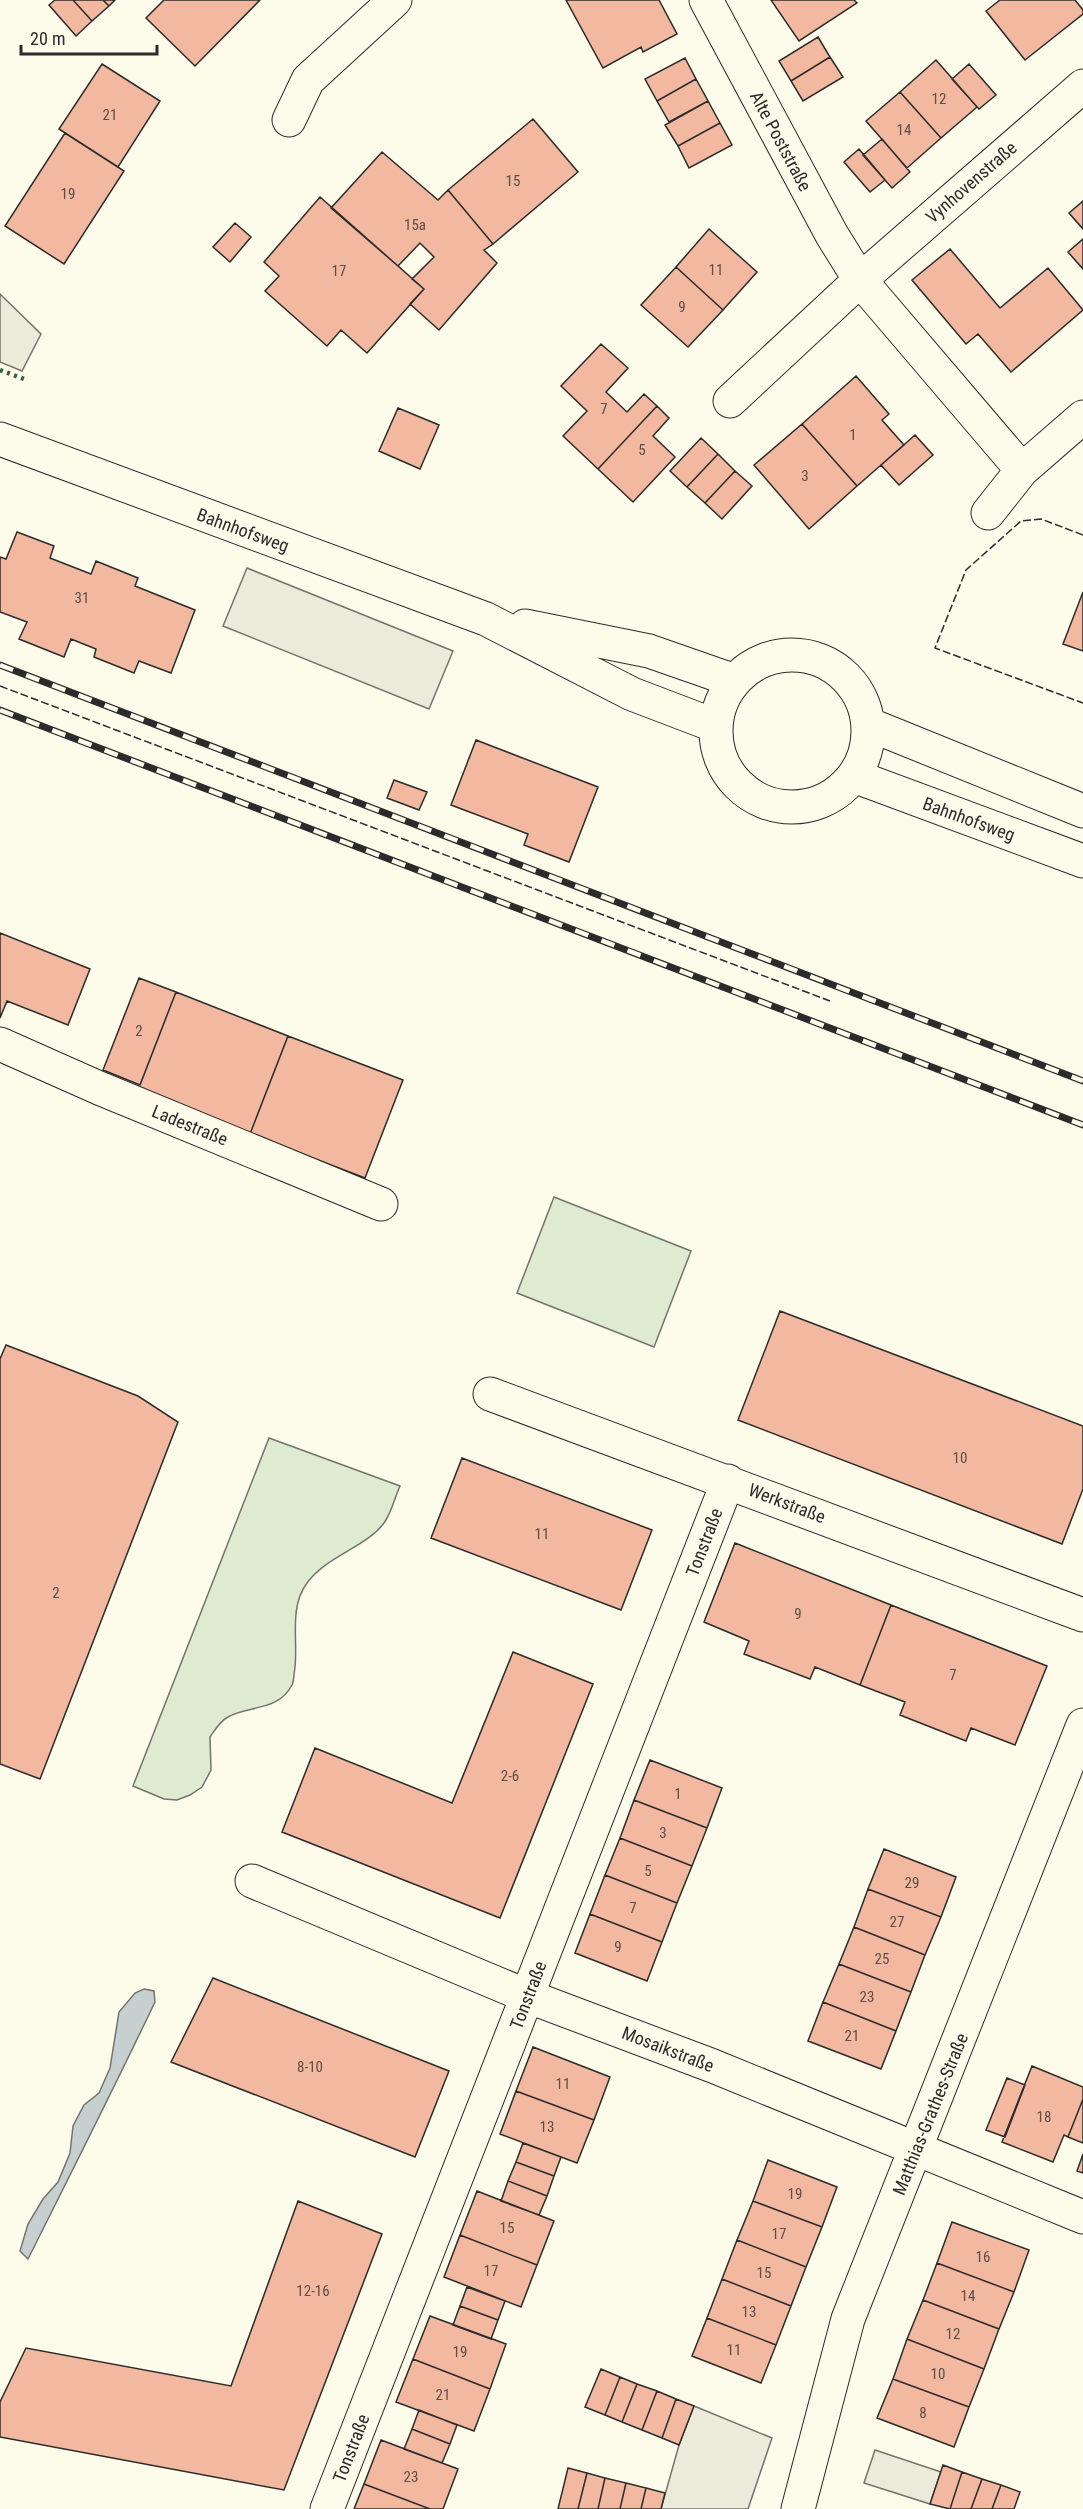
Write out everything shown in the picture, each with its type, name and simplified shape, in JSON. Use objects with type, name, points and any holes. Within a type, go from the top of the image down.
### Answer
[{"type":"street","points":[[289,120],[308,80],[395,0]]},
{"type":"street","name":"Alte Poststraße","points":[[706,0],[832,235],[860,280],[1022,470]]},
{"type":"street","name":"Vynhovenstraße","points":[[860,280],[1083,86]]},
{"type":"street","points":[[730,401],[860,280]]},
{"type":"street","points":[[988,513],[1022,470],[1083,417]]},
{"type":"street","name":"Bahnhofsweg","points":[[0,440],[486,619],[632,694],[716,726]]},
{"type":"street","name":"Bahnhofsweg","points":[[486,619],[649,651],[735,681]]},
{"type":"street","points":[[803,656],[827,664],[848,679],[862,700],[868,724],[863,760],[854,776],[828,799],[794,808],[759,801],[742,789],[730,776],[717,743],[716,726],[719,710],[735,681],[755,665],[778,657],[803,656]]},
{"type":"street","points":[[868,724],[1083,811]]},
{"type":"street","name":"Bahnhofsweg","points":[[854,776],[1083,861]]},
{"type":"street","name":"Ladestraße","points":[[0,1044],[99,1088],[381,1204]]},
{"type":"street","name":"Werkstraße","points":[[490,1394],[1083,1615]]},
{"type":"street","name":"Tonstraße","points":[[327,2509],[728,1481]]},
{"type":"street","name":"Matthias-Grathes-Straße","points":[[798,2509],[848,2319],[1083,1725]]},
{"type":"street","name":"Mosaikstraße","points":[[252,1881],[527,1996],[713,2066],[1083,2217]]},
{"type":"green space","points":[[554,1197],[691,1251],[654,1347],[517,1293]]},
{"type":"green space","points":[[269,1438],[400,1486],[388,1516],[379,1529],[315,1573],[301,1592],[295,1624],[294,1679],[286,1694],[271,1704],[236,1713],[223,1721],[210,1737],[211,1770],[202,1787],[177,1800],[164,1799],[133,1786]]},
{"type":"shaded area","points":[[0,294],[41,334],[22,371],[0,362]]},
{"type":"shaded area","points":[[247,568],[453,651],[429,709],[223,626]]},
{"type":"shaded area","points":[[144,1989],[154,1991],[155,2002],[28,2259],[20,2251],[28,2224],[43,2199],[58,2182],[70,2153],[73,2126],[84,2105],[99,2093],[110,2068],[119,2012],[135,1993]]},
{"type":"shaded area","points":[[694,2406],[772,2438],[748,2509],[661,2509],[679,2445]]},
{"type":"shaded area","points":[[875,2450],[941,2472],[930,2504],[864,2483]]},
{"type":"building","points":[[55,0],[73,0],[92,21],[76,36],[49,5]]},
{"type":"building","points":[[73,0],[103,0],[109,6],[92,21]]},
{"type":"building","points":[[103,0],[115,0],[109,6]]},
{"type":"building","points":[[164,0],[260,0],[195,66],[146,18]]},
{"type":"building","points":[[566,0],[659,0],[677,34],[643,52],[641,47],[603,68]]},
{"type":"building","points":[[771,0],[854,0],[857,3],[799,41]]},
{"type":"building","points":[[1000,0],[1075,0],[1083,10],[1083,14],[1025,60],[986,11]]},
{"type":"building","points":[[818,37],[830,57],[791,81],[779,61]]},
{"type":"building","points":[[830,57],[843,77],[803,101],[791,81]]},
{"type":"building","points":[[685,58],[696,79],[657,101],[645,79]]},
{"type":"building","points":[[936,60],[977,107],[941,138],[900,92]]},
{"type":"building","points":[[102,64],[160,101],[118,167],[59,129]]},
{"type":"building","points":[[969,64],[996,95],[979,109],[952,79]]},
{"type":"building","points":[[696,79],[708,101],[669,122],[657,101]]},
{"type":"building","points":[[900,92],[941,138],[907,168],[866,121]]},
{"type":"building","points":[[708,101],[720,123],[678,146],[665,125]]},
{"type":"building","points":[[533,119],[578,172],[493,244],[448,190]]},
{"type":"building","points":[[720,123],[732,145],[689,168],[678,146]]},
{"type":"building","points":[[65,133],[124,171],[64,264],[5,226]]},
{"type":"building","points":[[882,139],[910,172],[892,188],[863,155]]},
{"type":"building","points":[[859,149],[885,180],[870,192],[844,162]]},
{"type":"building","points":[[382,152],[438,200],[448,190],[493,244],[484,250],[497,263],[439,330],[410,304],[424,289],[412,279],[434,257],[420,243],[398,266],[331,208]]},
{"type":"building","points":[[320,197],[424,289],[367,353],[341,330],[327,346],[265,291],[279,276],[264,262]]},
{"type":"building","points":[[1083,201],[1083,229],[1069,213]]},
{"type":"building","points":[[235,223],[251,237],[230,262],[213,247]]},
{"type":"building","points":[[709,229],[757,272],[723,310],[676,267]]},
{"type":"building","points":[[1083,239],[1083,269],[1068,252]]},
{"type":"building","points":[[950,249],[1000,308],[1048,268],[1083,310],[1011,372],[978,334],[966,344],[912,280]]},
{"type":"building","points":[[676,267],[723,310],[688,347],[641,305]]},
{"type":"building","points":[[601,344],[628,368],[606,392],[627,412],[644,394],[657,406],[598,469],[563,436],[587,411],[561,386]]},
{"type":"building","points":[[856,376],[889,414],[882,420],[904,445],[857,486],[802,424]]},
{"type":"building","points":[[657,406],[669,418],[653,436],[675,457],[633,502],[598,469]]},
{"type":"building","points":[[398,408],[439,425],[420,469],[379,451]]},
{"type":"building","points":[[802,424],[857,486],[809,529],[754,465]]},
{"type":"building","points":[[915,435],[933,455],[899,485],[881,465]]},
{"type":"building","points":[[701,438],[718,454],[687,487],[670,471]]},
{"type":"building","points":[[718,454],[735,471],[705,503],[687,487]]},
{"type":"building","points":[[735,471],[752,486],[722,519],[705,503]]},
{"type":"building","points":[[17,532],[54,546],[50,558],[91,574],[96,561],[138,578],[135,586],[195,610],[171,673],[139,661],[134,673],[94,657],[96,649],[71,639],[64,657],[19,639],[27,622],[0,612],[0,557],[6,559]]},
{"type":"building","points":[[1083,592],[1083,651],[1063,644]]},
{"type":"building","points":[[476,740],[598,787],[569,862],[524,845],[528,834],[451,805]]},
{"type":"building","points":[[394,780],[427,792],[419,810],[387,798]]},
{"type":"building","points":[[0,933],[90,969],[68,1025],[7,1001],[0,1018]]},
{"type":"building","points":[[139,978],[176,992],[140,1085],[103,1070]]},
{"type":"building","points":[[176,992],[288,1036],[250,1134],[138,1090]]},
{"type":"building","points":[[288,1036],[403,1080],[365,1178],[250,1134]]},
{"type":"building","points":[[780,1311],[1083,1426],[1083,1489],[1062,1544],[738,1420]]},
{"type":"building","points":[[6,1345],[138,1396],[178,1422],[40,1779],[0,1764],[0,1359]]},
{"type":"building","points":[[462,1458],[652,1530],[621,1610],[431,1538]]},
{"type":"building","points":[[735,1543],[891,1605],[860,1685],[815,1667],[810,1679],[744,1654],[749,1641],[704,1622]]},
{"type":"building","points":[[891,1605],[1047,1666],[1015,1745],[971,1728],[966,1741],[900,1715],[905,1702],[860,1685]]},
{"type":"building","points":[[513,1652],[593,1684],[500,1918],[282,1832],[315,1748],[452,1803]]},
{"type":"building","points":[[650,1760],[722,1788],[707,1828],[634,1800]]},
{"type":"building","points":[[634,1800],[707,1828],[692,1866],[620,1838]]},
{"type":"building","points":[[620,1838],[692,1866],[677,1903],[605,1875]]},
{"type":"building","points":[[884,1849],[956,1877],[941,1917],[868,1889]]},
{"type":"building","points":[[605,1875],[677,1903],[662,1942],[590,1914]]},
{"type":"building","points":[[868,1889],[941,1917],[925,1955],[854,1927]]},
{"type":"building","points":[[590,1914],[662,1942],[647,1981],[575,1953]]},
{"type":"building","points":[[854,1927],[925,1955],[911,1992],[839,1964]]},
{"type":"building","points":[[839,1964],[911,1992],[896,2031],[823,2002]]},
{"type":"building","points":[[213,1978],[449,2071],[415,2157],[171,2062]]},
{"type":"building","points":[[823,2002],[896,2031],[881,2069],[808,2041]]},
{"type":"building","points":[[533,2047],[610,2077],[594,2120],[516,2091]]},
{"type":"building","points":[[1032,2066],[1083,2087],[1083,2099],[1068,2137],[1064,2135],[1053,2162],[1002,2142]]},
{"type":"building","points":[[1007,2078],[1025,2085],[1005,2137],[986,2130]]},
{"type":"building","points":[[516,2091],[594,2120],[577,2163],[500,2134]]},
{"type":"building","points":[[1083,2099],[1083,2143],[1068,2137]]},
{"type":"building","points":[[523,2143],[561,2157],[554,2176],[516,2162]]},
{"type":"building","points":[[1083,2154],[1083,2173],[1077,2171]]},
{"type":"building","points":[[768,2160],[837,2187],[822,2227],[753,2201]]},
{"type":"building","points":[[516,2162],[554,2176],[547,2196],[508,2181]]},
{"type":"building","points":[[508,2181],[547,2196],[539,2215],[501,2201]]},
{"type":"building","points":[[477,2191],[554,2221],[537,2265],[460,2235]]},
{"type":"building","points":[[298,2201],[382,2234],[284,2490],[0,2437],[0,2402],[26,2348],[231,2386]]},
{"type":"building","points":[[753,2201],[822,2227],[806,2267],[737,2240]]},
{"type":"building","points":[[952,2222],[1029,2250],[1014,2292],[937,2263]]},
{"type":"building","points":[[460,2235],[537,2265],[521,2307],[444,2277]]},
{"type":"building","points":[[737,2240],[806,2267],[791,2306],[722,2279]]},
{"type":"building","points":[[937,2263],[1014,2292],[999,2329],[923,2300]]},
{"type":"building","points":[[722,2279],[791,2306],[776,2345],[707,2318]]},
{"type":"building","points":[[467,2287],[505,2301],[498,2320],[460,2306]]},
{"type":"building","points":[[923,2300],[999,2329],[984,2369],[907,2339]]},
{"type":"building","points":[[460,2306],[498,2320],[491,2339],[453,2325]]},
{"type":"building","points":[[430,2316],[506,2344],[490,2389],[413,2359]]},
{"type":"building","points":[[707,2318],[776,2345],[761,2383],[692,2356]]},
{"type":"building","points":[[907,2339],[984,2369],[969,2407],[893,2379]]},
{"type":"building","points":[[413,2359],[490,2389],[474,2431],[396,2402]]},
{"type":"building","points":[[601,2369],[620,2377],[605,2415],[585,2407]]},
{"type":"building","points":[[620,2377],[637,2384],[622,2422],[605,2415]]},
{"type":"building","points":[[893,2379],[969,2407],[954,2447],[877,2418]]},
{"type":"building","points":[[637,2384],[657,2391],[642,2430],[622,2422]]},
{"type":"building","points":[[657,2391],[676,2399],[662,2438],[642,2430]]},
{"type":"building","points":[[676,2399],[694,2406],[679,2445],[662,2438]]},
{"type":"building","points":[[419,2410],[457,2425],[450,2444],[412,2429]]},
{"type":"building","points":[[412,2429],[450,2444],[442,2463],[404,2449]]},
{"type":"building","points":[[381,2440],[458,2469],[443,2509],[430,2509],[364,2484]]},
{"type":"building","points":[[943,2465],[962,2472],[950,2509],[930,2504]]},
{"type":"building","points":[[568,2468],[587,2473],[578,2509],[558,2509]]},
{"type":"building","points":[[962,2472],[982,2479],[971,2509],[950,2509]]},
{"type":"building","points":[[587,2473],[605,2478],[598,2509],[578,2509]]},
{"type":"building","points":[[605,2478],[626,2483],[620,2509],[598,2509]]},
{"type":"building","points":[[982,2479],[1001,2485],[992,2509],[971,2509]]},
{"type":"building","points":[[626,2483],[646,2488],[641,2509],[620,2509]]},
{"type":"building","points":[[364,2484],[430,2509],[354,2509]]},
{"type":"building","points":[[1001,2485],[1020,2492],[1014,2509],[992,2509]]},
{"type":"building","points":[[646,2488],[665,2493],[661,2509],[641,2509]]},
{"type":"railway","points":[[0,665],[1083,1081]]},
{"type":"railway","points":[[0,710],[1083,1125]]},
{"type":"hedge","points":[[0,370],[24,379]]},
{"type":"fence","points":[[1083,535],[1041,519],[1021,521],[966,570],[935,648],[1083,703]]},
{"type":"fence","points":[[0,686],[830,1001]]}]
